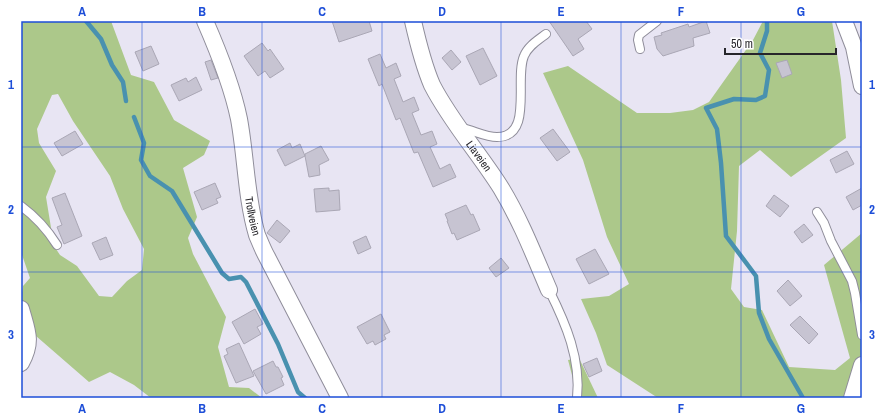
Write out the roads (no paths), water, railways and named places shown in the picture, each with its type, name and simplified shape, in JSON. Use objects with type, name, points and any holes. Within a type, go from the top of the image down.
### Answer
[{"type":"street","name":"Trollveien","points":[[205,21],[226,72],[236,106],[245,155],[251,206],[257,234],[267,257],[340,398]]},
{"type":"street","name":"Liaveien","points":[[413,21],[423,62],[433,86],[458,127],[501,188],[519,219],[549,290]]},
{"type":"street","points":[[844,21],[854,47],[862,86]]},
{"type":"street","points":[[21,309],[28,335],[28,349],[21,363]]},
{"type":"street","points":[[852,398],[862,365]]},
{"type":"lane","points":[[640,49],[638,40],[639,35],[657,21]]},
{"type":"lane","points":[[458,127],[497,138],[511,134],[516,128],[520,118],[520,75],[524,56],[532,45],[546,34]]},
{"type":"lane","points":[[21,206],[37,219],[57,245]]},
{"type":"lane","points":[[817,212],[824,223],[831,241],[852,281],[862,335]]},
{"type":"lane","points":[[549,290],[566,324],[575,356],[578,378],[577,398]]},
{"type":"waterway","points":[[86,21],[101,39],[112,65],[123,82],[126,101]]},
{"type":"waterway","points":[[767,21],[767,31],[760,53],[769,70],[765,96],[756,100],[734,99],[706,108],[717,129],[726,236],[756,276],[759,313],[769,339],[803,398]]},
{"type":"waterway","points":[[134,117],[144,143],[141,160],[150,176],[172,191],[222,273],[229,279],[241,277],[246,282],[278,344],[298,392],[305,398]]}]
